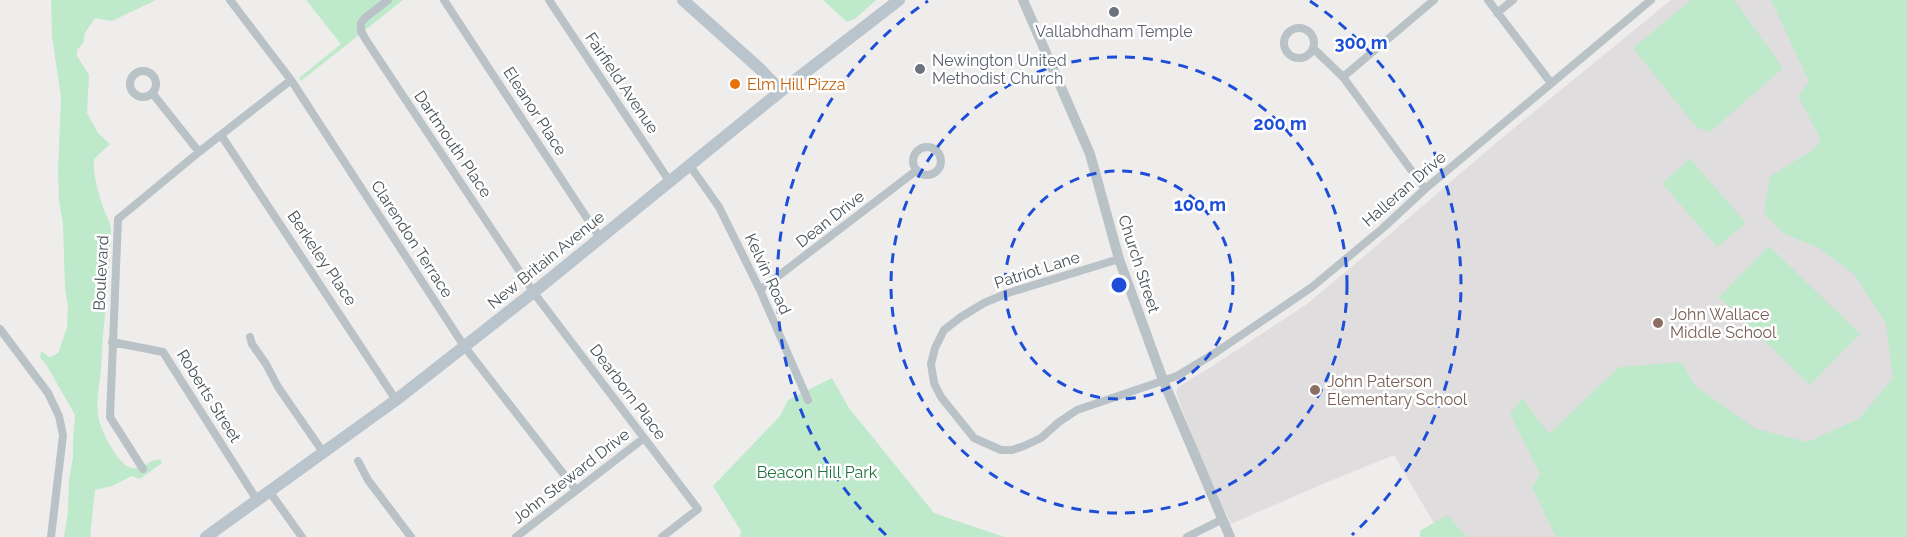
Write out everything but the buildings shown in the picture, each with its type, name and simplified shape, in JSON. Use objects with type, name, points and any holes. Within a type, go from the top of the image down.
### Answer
[{"type":"main road","points":[[683,0],[759,68],[781,91]]},
{"type":"main road","name":"New Britain Avenue","points":[[206,537],[396,400],[534,293],[781,91],[899,0]]},
{"type":"street","name":"Clarendon Terrace","points":[[230,0],[291,80],[464,346],[576,490]]},
{"type":"street","name":"Dartmouth Place","points":[[388,0],[371,12],[361,23],[361,31],[534,293]]},
{"type":"street","name":"Eleanor Place","points":[[444,0],[600,238]]},
{"type":"street","name":"Fairfield Avenue","points":[[549,0],[670,182]]},
{"type":"street","name":"Church Street","points":[[1023,0],[1090,154],[1119,259],[1163,380],[1230,537]]},
{"type":"street","points":[[1343,77],[1434,0]]},
{"type":"street","points":[[1488,0],[1551,83]]},
{"type":"street","points":[[1497,13],[1513,0]]},
{"type":"street","name":"Halleran Drive","points":[[1163,380],[1177,376],[1215,353],[1312,287],[1651,0]]},
{"type":"street","points":[[1313,48],[1343,77],[1425,189]]},
{"type":"street","name":"Boulevard","points":[[143,469],[110,417],[118,219],[291,80]]},
{"type":"street","points":[[153,94],[199,152]]},
{"type":"street","name":"Berkeley Place","points":[[221,135],[396,400]]},
{"type":"street","name":"Kelvin Road","points":[[690,166],[719,207],[760,290],[808,400]]},
{"type":"street","name":"Dean Drive","points":[[760,290],[917,170]]},
{"type":"street","name":"Patriot Lane","points":[[1119,259],[1008,293],[984,303],[961,317],[944,330],[935,348],[931,364],[933,383],[941,397],[974,438],[1001,450],[1012,450],[1041,438],[1077,410],[1163,380]]},
{"type":"street","name":"Dearborn Place","points":[[534,293],[698,509],[662,537]]},
{"type":"street","points":[[0,329],[48,393],[59,416],[63,435],[51,537]]},
{"type":"street","points":[[250,337],[252,345],[266,364],[278,387],[323,452]]},
{"type":"street","name":"Roberts Street","points":[[112,342],[163,352],[257,500]]},
{"type":"street","name":"John Steward Drive","points":[[516,537],[644,438]]},
{"type":"street","points":[[358,461],[369,480],[411,537]]},
{"type":"street","points":[[269,491],[302,537]]},
{"type":"street","points":[[1187,537],[1221,520]]},
{"type":"shaded area","name":"John Wallace Middle School","points":[[1671,0],[1833,0],[1872,80],[1907,537],[1442,537],[1394,455],[1231,524],[1200,456],[1176,393],[1178,387],[1307,304],[1497,142]]},
{"type":"green space","points":[[51,0],[156,0],[112,21],[95,18],[77,50],[77,56],[89,75],[87,113],[98,133],[110,144],[94,159],[96,183],[111,230],[98,397],[99,420],[113,450],[127,466],[136,468],[157,460],[161,460],[162,463],[140,479],[132,476],[112,486],[95,490],[90,537],[64,537],[75,415],[40,357],[41,351],[49,357],[59,352],[67,327],[68,307],[65,288],[63,223],[59,201],[61,97],[52,36]]},
{"type":"green space","points":[[306,0],[403,0],[301,81],[299,78],[341,44]]},
{"type":"green space","points":[[823,0],[876,0],[856,18],[847,22]]},
{"type":"green space","points":[[1691,0],[1734,0],[1783,68],[1710,132],[1697,128],[1633,48]]},
{"type":"green space","points":[[1771,0],[1907,0],[1907,537],[1556,537],[1532,487],[1540,474],[1510,414],[1522,398],[1549,434],[1619,367],[1682,362],[1694,385],[1756,429],[1807,442],[1859,419],[1893,378],[1886,324],[1855,275],[1819,248],[1783,233],[1764,213],[1770,176],[1813,150],[1821,140],[1798,96],[1809,82]]},
{"type":"green space","points":[[1690,159],[1746,223],[1717,247],[1662,183]]},
{"type":"green space","points":[[1769,246],[1860,334],[1810,385],[1719,297]]},
{"type":"green space","name":"Beacon Hill Park","points":[[832,378],[849,408],[934,513],[1004,537],[740,537],[741,531],[713,486],[780,416],[788,400]]},
{"type":"green space","points":[[1447,515],[1467,537],[1420,537],[1420,531]]},
{"type":"place","name":"Vallabhdham Temple","points":[[1114,12]]},
{"type":"place","name":"Newington United Methodist Church","points":[[920,69]]},
{"type":"place","name":"Elm Hill Pizza","points":[[735,84]]},
{"type":"place","name":"John Wallace Middle School","points":[[1658,323]]},
{"type":"place","name":"John Paterson Elementary School","points":[[1315,390]]}]
